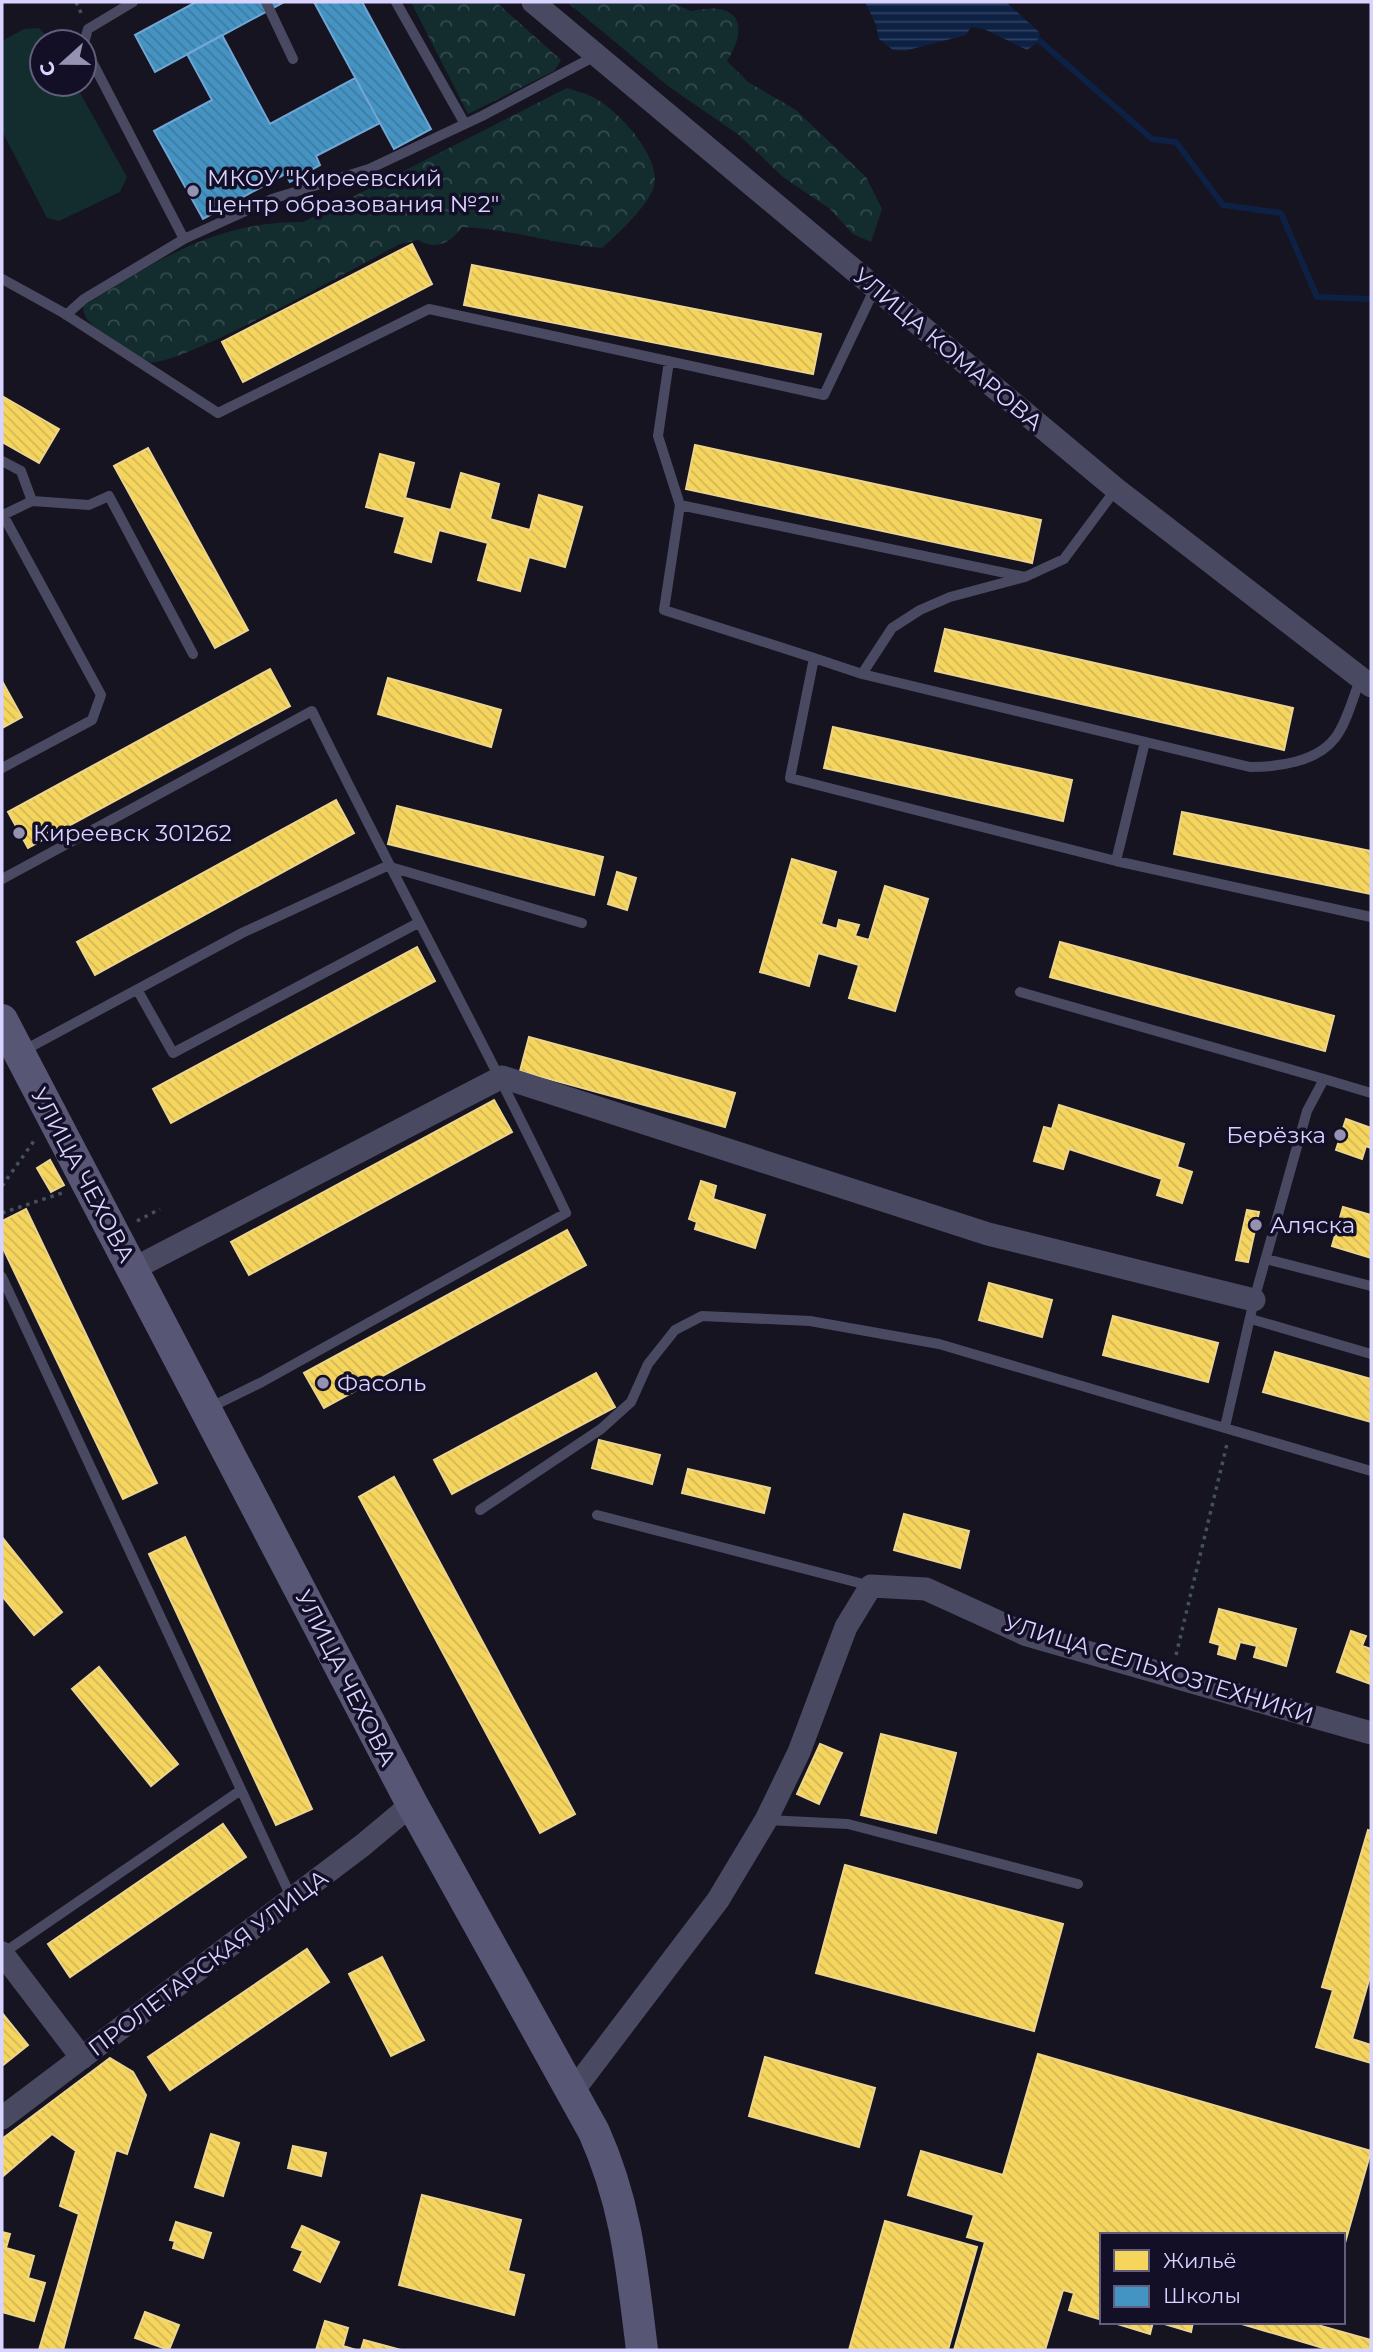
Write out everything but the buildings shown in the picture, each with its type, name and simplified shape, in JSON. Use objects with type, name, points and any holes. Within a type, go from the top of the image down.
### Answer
[{"type":"main road","name":"УЛИЦА ЧЕХОВА","points":[[2,1020],[412,1804],[573,2091],[612,2173],[624,2219],[642,2350]]},
{"type":"street","name":"УЛИЦА КОМАРОВА","points":[[533,2],[1116,489],[1366,682]]},
{"type":"street","points":[[133,1269],[502,1077],[988,1234],[1252,1310]]},
{"type":"street","points":[[573,2091],[718,1900],[766,1820],[799,1752],[846,1628],[871,1586]]},
{"type":"street","name":"УЛИЦА СЕЛЬХОЗТЕХНИКИ","points":[[871,1586],[926,1589],[1027,1634],[1371,1733]]},
{"type":"street","name":"ПРОЛЕТАРСКАЯ УЛИЦА","points":[[2,2118],[292,1899],[412,1804]]},
{"type":"street","points":[[2,1953],[82,2058]]},
{"type":"lane","points":[[90,28],[134,2]]},
{"type":"lane","points":[[266,2],[293,59]]},
{"type":"lane","points":[[396,2],[465,124]]},
{"type":"lane","points":[[66,315],[84,299],[184,239],[272,199],[369,169],[465,124],[597,55]]},
{"type":"lane","points":[[98,71],[184,239]]},
{"type":"lane","points":[[2,279],[66,315],[218,413],[429,309],[824,395],[875,289]]},
{"type":"lane","points":[[669,361],[658,436],[680,505],[664,610],[862,674],[1250,767],[1276,767],[1313,755],[1336,738],[1366,682]]},
{"type":"lane","points":[[2,461],[21,471],[32,501]]},
{"type":"lane","points":[[862,674],[892,628],[920,610],[950,597],[1025,577],[1064,559],[1116,489]]},
{"type":"lane","points":[[2,768],[92,720],[101,695],[3,514],[32,501],[89,505],[109,496],[193,654]]},
{"type":"lane","points":[[680,505],[1025,577]]},
{"type":"lane","points":[[814,658],[790,778],[1116,861],[1371,917]]},
{"type":"lane","points":[[2,879],[312,711],[387,866],[502,1077],[566,1213],[207,1410]]},
{"type":"lane","points":[[1116,861],[1144,742]]},
{"type":"lane","points":[[19,1054],[242,933],[387,866],[582,923]]},
{"type":"lane","points":[[138,991],[173,1053],[418,923]]},
{"type":"lane","points":[[1020,992],[1371,1093]]},
{"type":"lane","points":[[1228,1428],[1252,1310],[1266,1259],[1307,1111],[1324,1079]]},
{"type":"lane","points":[[1266,1259],[1371,1286]]},
{"type":"lane","points":[[2,1277],[292,1899]]},
{"type":"lane","points":[[1252,1310],[1371,1354]]},
{"type":"lane","points":[[480,1510],[601,1429],[631,1402],[648,1364],[675,1330],[702,1316],[810,1321],[939,1345],[1371,1471]]},
{"type":"lane","points":[[597,1515],[871,1586]]},
{"type":"lane","points":[[2,1953],[241,1790]]},
{"type":"lane","points":[[766,1820],[848,1824],[1078,1884]]},
{"type":"path","points":[[2,1186],[40,1134]]},
{"type":"path","points":[[2,1213],[71,1191]]},
{"type":"path","points":[[1171,1675],[1228,1428]]},
{"type":"green space","points":[[411,2],[496,2],[561,60],[554,71],[468,114]]},
{"type":"green space","points":[[567,2],[670,2],[691,11],[720,9],[730,12],[736,18],[738,36],[727,61],[748,82],[796,110],[866,177],[882,209],[871,242],[853,234],[830,209],[783,177],[739,135],[668,86]]},
{"type":"green space","points":[[28,29],[28,98],[83,98],[127,177],[120,192],[59,221],[47,218],[2,131],[2,41]]},
{"type":"green space","points":[[567,88],[593,97],[614,112],[645,148],[655,174],[654,186],[646,202],[602,248],[462,227],[442,244],[430,245],[418,240],[400,244],[196,349],[150,362],[139,358],[88,321],[83,306],[187,247],[240,229],[303,222]]},
{"type":"water","points":[[865,2],[1006,2],[1039,32],[1040,41],[1027,50],[984,29],[971,27],[966,35],[904,51],[893,50],[879,39],[876,25]]},
{"type":"waterway","points":[[1040,41],[1152,139],[1176,142],[1223,205],[1281,213],[1317,297],[1371,299]]},
{"type":"place","name":"МКОУ \"Киреевский центр образования №2\"","points":[[193,191]]},
{"type":"place","name":"Киреевск 301262","points":[[19,833]]},
{"type":"place","name":"Берёзка","points":[[1340,1135]]},
{"type":"place","name":"Аляска","points":[[1256,1225]]},
{"type":"place","name":"Фасоль","points":[[323,1383]]}]
